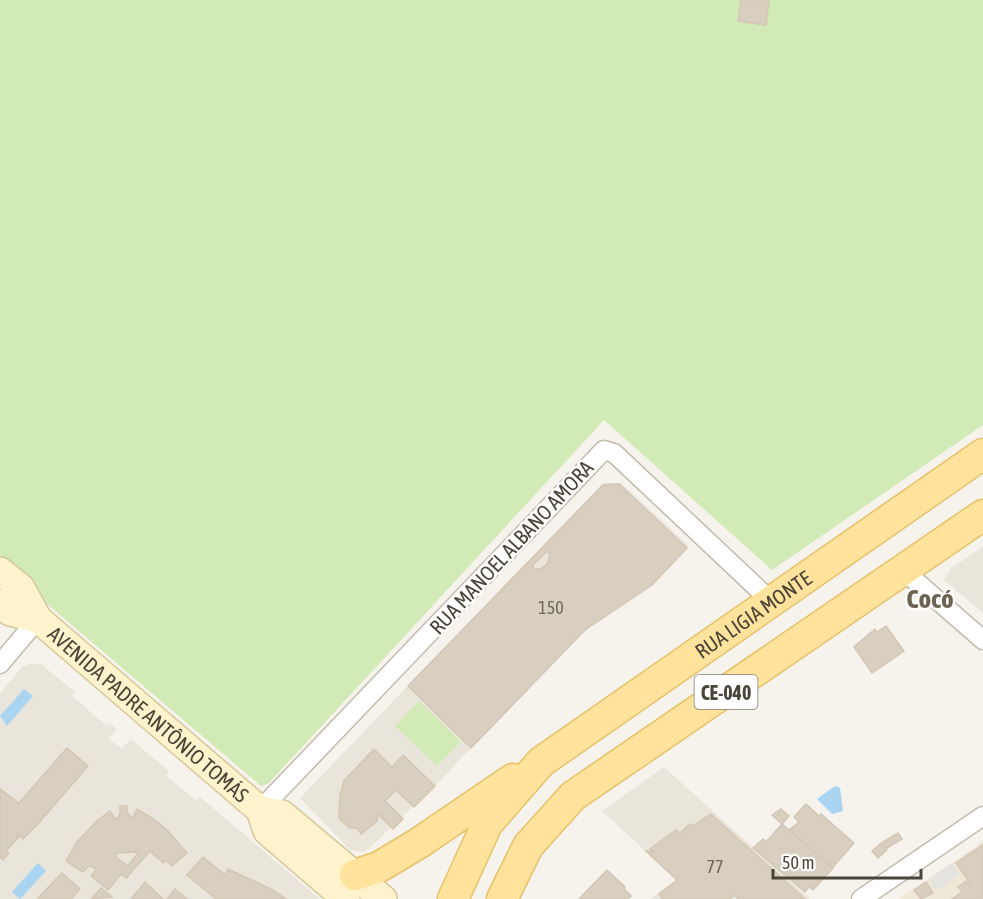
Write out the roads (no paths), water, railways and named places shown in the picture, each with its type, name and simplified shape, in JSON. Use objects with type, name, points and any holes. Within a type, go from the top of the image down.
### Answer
[{"type":"main road","name":"RUA LIGIA MONTE","points":[[453,899],[487,824],[541,762],[983,454]]},
{"type":"main road","name":"CE-040","points":[[502,899],[528,846],[573,796],[983,515]]},
{"type":"main road","points":[[351,887],[463,811],[541,762]]},
{"type":"street","name":"RUA MANOEL ALBANO AMORA","points":[[260,810],[604,450],[614,453],[772,602]]},
{"type":"street","name":"AVENIDA PADRE ANTÔNIO TOMÁS","points":[[0,571],[21,588],[38,619],[260,810],[282,814],[351,887],[384,899]]},
{"type":"street","points":[[904,571],[983,640]]},
{"type":"street","name":"AVENIDA PADRE ANTÔNIO TOMÁS","points":[[0,603],[9,612],[38,619]]},
{"type":"street","points":[[0,664],[38,619]]},
{"type":"street","points":[[861,899],[983,816]]},
{"type":"water","points":[[24,689],[33,696],[7,726],[0,716]]},
{"type":"water","points":[[835,786],[840,788],[843,811],[832,814],[817,799]]},
{"type":"water","points":[[38,863],[46,871],[20,899],[12,892]]},
{"type":"district","name":"Cocó","points":[[930,598]]}]
